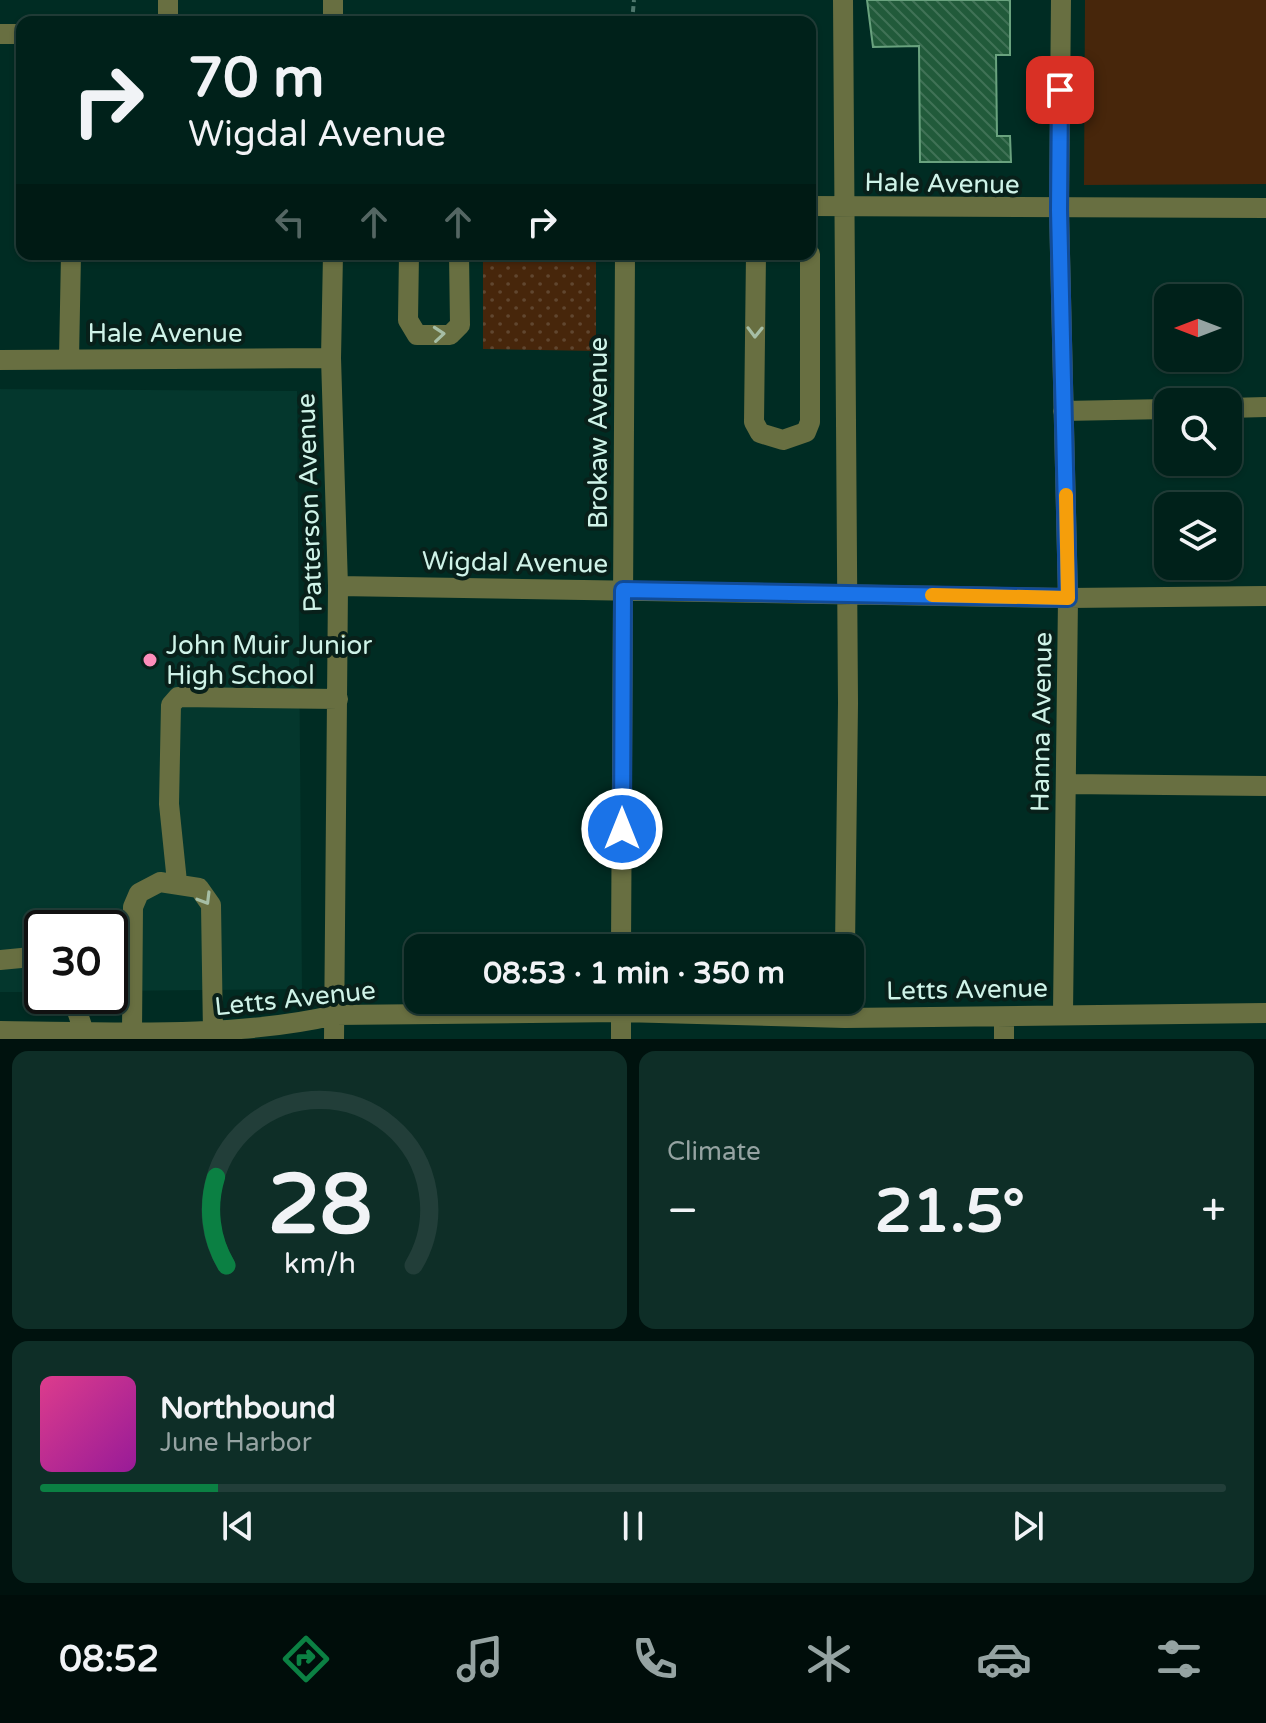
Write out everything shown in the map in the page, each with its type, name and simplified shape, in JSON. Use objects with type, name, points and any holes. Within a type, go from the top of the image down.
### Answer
[{"type":"street","points":[[843,0],[845,934]]},
{"type":"street","name":"Hanna Avenue","points":[[1061,0],[1059,210],[1068,598],[1063,1013]]},
{"type":"street","name":"Hale Avenue","points":[[816,206],[1059,210],[1266,208]]},
{"type":"street","points":[[69,359],[71,260]]},
{"type":"street","name":"Patterson Avenue","points":[[333,260],[331,358],[338,586],[334,1039]]},
{"type":"street","points":[[409,260],[408,320],[417,335],[450,335],[460,325],[459,260]]},
{"type":"street","name":"Brokaw Avenue","points":[[621,934],[625,260]]},
{"type":"street","points":[[756,260],[754,422],[760,433],[783,440],[806,432],[810,422],[810,260]]},
{"type":"street","name":"Hale Avenue","points":[[0,360],[331,358]]},
{"type":"street","points":[[1242,408],[1266,407]]},
{"type":"street","points":[[1063,411],[1154,409]]},
{"type":"street","name":"Wigdal Avenue","points":[[338,586],[1068,598],[1266,596]]},
{"type":"street","points":[[177,882],[169,804],[171,705],[178,697],[338,699]]},
{"type":"street","points":[[1066,784],[1266,786]]},
{"type":"street","points":[[132,1032],[131,919],[135,900],[154,884],[177,882],[199,888],[211,905],[213,1033]]},
{"type":"street","points":[[0,960],[24,958]]},
{"type":"street","name":"Letts Avenue","points":[[864,1010],[1004,1017],[1063,1013],[1266,1013]]},
{"type":"street","name":"Letts Avenue","points":[[0,1031],[213,1033],[302,1025],[335,1015],[404,1013]]},
{"type":"street","points":[[78,1014],[84,1032]]},
{"type":"street","points":[[621,1014],[621,1039]]},
{"type":"street","points":[[1004,1017],[1004,1039]]},
{"type":"shaded area","points":[[1085,0],[1266,0],[1266,184],[1084,185]]},
{"type":"shaded area","points":[[483,260],[596,260],[596,351],[483,349]]},
{"type":"shaded area","name":"John Muir Junior High School","points":[[0,389],[297,391],[302,989],[128,991],[128,910],[24,910],[24,992],[0,992]]},
{"type":"building","points":[[867,0],[1010,0],[1010,55],[996,55],[997,136],[1010,136],[1011,162],[920,162],[919,46],[873,47]]},
{"type":"slow traffic","points":[[932,595],[1068,598],[1066,495]]},
{"type":"place","name":"John Muir Junior High School","points":[[150,660]]},
{"type":"route","points":[[622,829],[623,590],[1068,598],[1059,210],[1060,90]]}]
